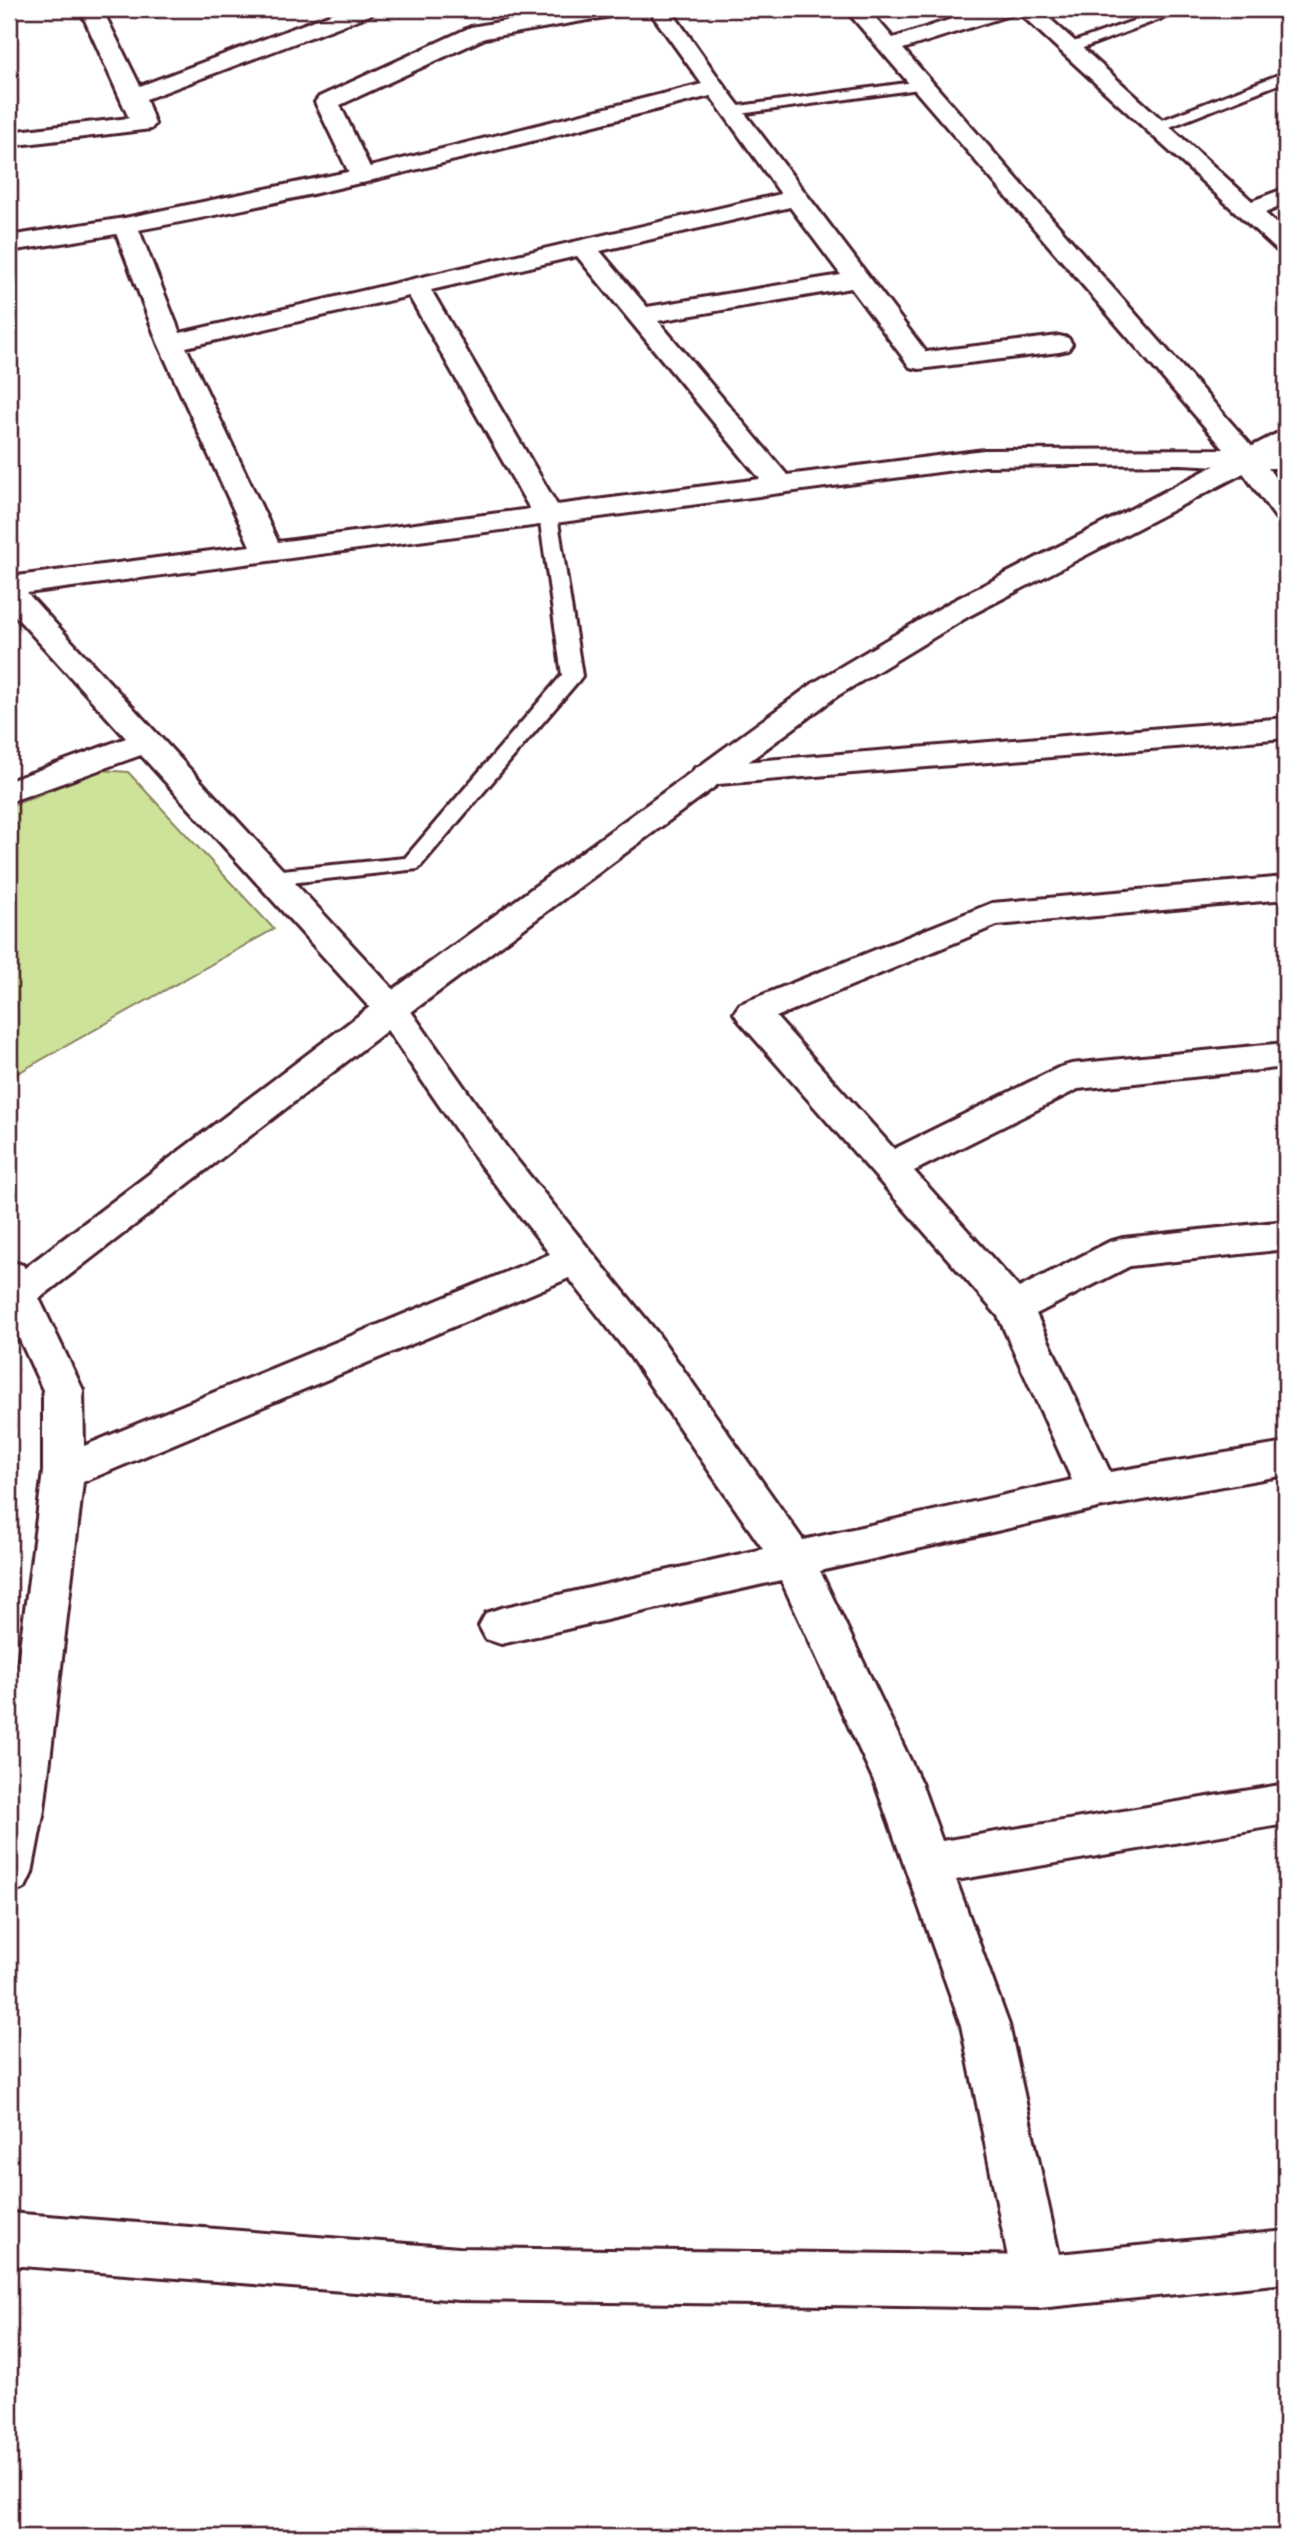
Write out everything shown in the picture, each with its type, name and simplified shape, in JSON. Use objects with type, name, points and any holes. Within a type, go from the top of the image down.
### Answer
[{"type":"street","points":[[9,139],[143,124],[133,96],[91,9]]},
{"type":"street","points":[[362,176],[327,102],[479,32],[611,9]]},
{"type":"street","points":[[659,9],[714,88],[919,361],[1059,344]]},
{"type":"street","points":[[856,9],[1248,460],[1286,512]]},
{"type":"street","points":[[888,47],[1005,9]]},
{"type":"street","points":[[1026,9],[1286,244]]},
{"type":"street","points":[[133,96],[358,10]]},
{"type":"street","points":[[9,244],[125,225],[362,176],[714,88]]},
{"type":"street","points":[[1249,211],[1286,195]]},
{"type":"street","points":[[172,343],[796,198]]},
{"type":"street","points":[[125,225],[172,343],[268,552]]},
{"type":"street","points":[[583,247],[780,485]]},
{"type":"street","points":[[640,316],[856,280]]},
{"type":"street","points":[[416,286],[548,515]]},
{"type":"street","points":[[9,1873],[22,1810],[64,1472],[63,1390],[12,1290],[826,689],[958,610],[1286,440]]},
{"type":"street","points":[[9,589],[268,552],[984,458],[1181,456],[1286,460]]},
{"type":"street","points":[[9,589],[391,1009],[494,1157],[644,1345],[792,1558],[898,1783],[985,2025],[1039,2282]]},
{"type":"street","points":[[706,775],[1286,728]]},
{"type":"street","points":[[9,792],[146,742]]},
{"type":"street","points":[[1098,1491],[1014,1308],[752,1013],[992,914],[1286,888]]},
{"type":"street","points":[[889,1167],[1071,1077],[1286,1055]]},
{"type":"street","points":[[1014,1308],[1123,1252],[1286,1235]]},
{"type":"street","points":[[64,1472],[576,1259]]},
{"type":"street","points":[[501,1626],[792,1558],[1098,1491],[1286,1459]]},
{"type":"street","points":[[927,1864],[1286,1804]]},
{"type":"street","points":[[9,2239],[459,2274],[1039,2282],[1286,2256]]},
{"type":"lane","points":[[1070,48],[1180,9]]},
{"type":"lane","points":[[1157,127],[1286,76]]},
{"type":"lane","points":[[732,111],[921,85]]},
{"type":"lane","points":[[271,877],[411,864],[572,676],[548,515]]},
{"type":"green space","points":[[100,770],[128,772],[274,929],[9,1078],[9,807]]}]
